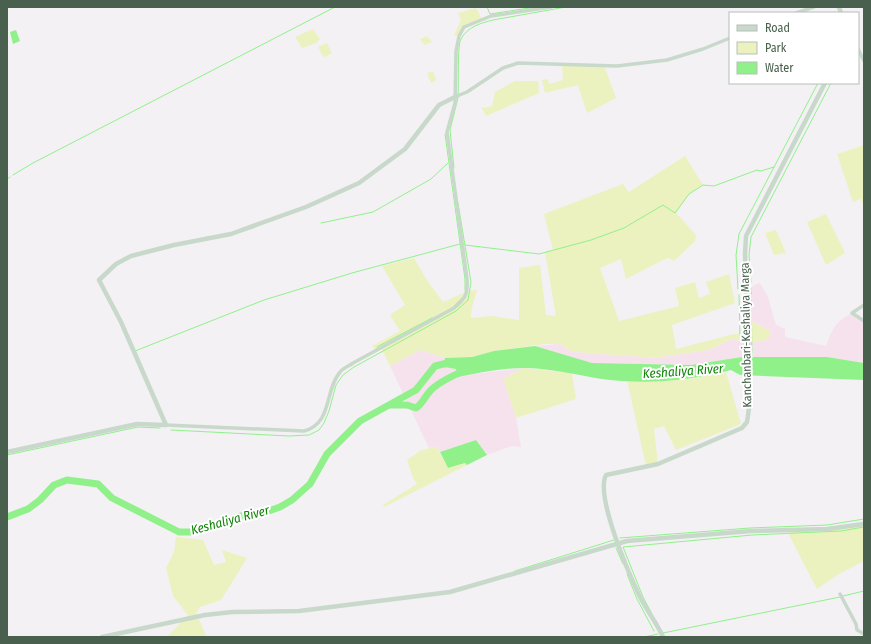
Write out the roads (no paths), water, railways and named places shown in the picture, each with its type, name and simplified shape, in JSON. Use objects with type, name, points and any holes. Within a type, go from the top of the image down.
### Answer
[{"type":"street","points":[[7,452],[137,424],[304,431],[317,426],[326,411],[334,383],[340,372],[353,363],[454,308],[465,298],[468,291],[447,132],[457,96],[456,51],[458,36],[464,27],[492,16],[551,7]]},
{"type":"street","points":[[799,12],[814,7]]},
{"type":"street","points":[[166,425],[121,322],[99,280],[116,264],[131,256],[174,245],[231,234],[306,207],[359,183],[405,148],[439,105],[457,96],[503,68],[518,63],[617,66],[667,60],[703,49],[729,38]]},
{"type":"street","points":[[859,51],[864,61]]},
{"type":"street","name":"Kanchanbari-Keshaliya Marga","points":[[663,637],[640,597],[617,543],[609,516],[602,482],[606,475],[658,464],[742,428],[747,422],[750,401],[745,254],[746,236],[824,84]]},
{"type":"street","points":[[864,305],[852,313],[864,321]]},
{"type":"street","points":[[102,637],[205,614],[300,611],[450,592],[617,543],[751,531],[827,529],[864,524]]},
{"type":"street","points":[[840,594],[856,624],[857,630],[864,634]]},
{"type":"water","points":[[16,30],[20,41],[13,44],[10,32]]},
{"type":"water","points":[[535,346],[592,363],[691,365],[742,357],[827,357],[864,363],[864,380],[740,375],[731,370],[699,377],[667,381],[635,382],[602,379],[534,368],[516,368],[457,377],[456,369],[444,367],[445,358],[472,357],[494,351]]},
{"type":"water","points":[[476,440],[487,455],[467,465],[465,463],[448,468],[440,452]]},
{"type":"waterway","points":[[13,175],[33,163],[335,7]]},
{"type":"waterway","points":[[487,7],[490,14],[536,7]]},
{"type":"waterway","points":[[458,95],[460,43],[467,31],[479,24],[493,20],[566,7]]},
{"type":"waterway","points":[[738,289],[736,255],[739,234],[817,84]]},
{"type":"waterway","points":[[751,282],[749,255],[751,237],[830,84]]},
{"type":"waterway","points":[[454,168],[450,130],[458,98]]},
{"type":"waterway","points":[[445,134],[465,279],[465,290]]},
{"type":"waterway","points":[[321,223],[373,212],[431,179],[448,163]]},
{"type":"waterway","points":[[465,245],[539,254],[591,240],[624,228],[663,205],[675,213],[689,194],[703,185],[714,186],[757,170],[761,171],[774,167]]},
{"type":"waterway","points":[[171,430],[289,436],[309,435],[319,430],[329,411],[336,385],[343,375],[354,367],[456,311],[468,300],[471,282],[458,203]]},
{"type":"waterway","points":[[135,351],[264,300],[352,273],[460,244]]},
{"type":"waterway","points":[[751,289],[752,357]]},
{"type":"waterway","points":[[739,295],[740,336]]},
{"type":"waterway","points":[[453,307],[462,298]]},
{"type":"waterway","points":[[377,347],[432,318]]},
{"type":"waterway","name":"Keshaliya River","points":[[7,517],[28,509],[40,500],[54,485],[67,480],[98,484],[112,498],[179,532],[193,532],[247,514],[263,513],[280,507],[292,500],[310,484],[327,454],[360,421],[416,390],[435,366],[452,362]]},
{"type":"waterway","name":"Keshaliya River","points":[[390,405],[407,405],[416,408],[434,387],[456,374],[465,371]]},
{"type":"waterway","points":[[7,455],[138,427],[160,428]]},
{"type":"waterway","points":[[620,538],[750,528],[827,525],[864,519]]},
{"type":"waterway","points":[[651,612],[643,597],[623,547],[752,535],[841,531],[864,527]]},
{"type":"waterway","points":[[515,571],[614,540]]},
{"type":"waterway","points":[[616,548],[623,564]]},
{"type":"waterway","points":[[627,574],[637,599],[654,631]]},
{"type":"waterway","points":[[843,596],[864,591]]},
{"type":"waterway","points":[[663,633],[840,597]]},
{"type":"waterway","points":[[644,637],[658,634]]}]
